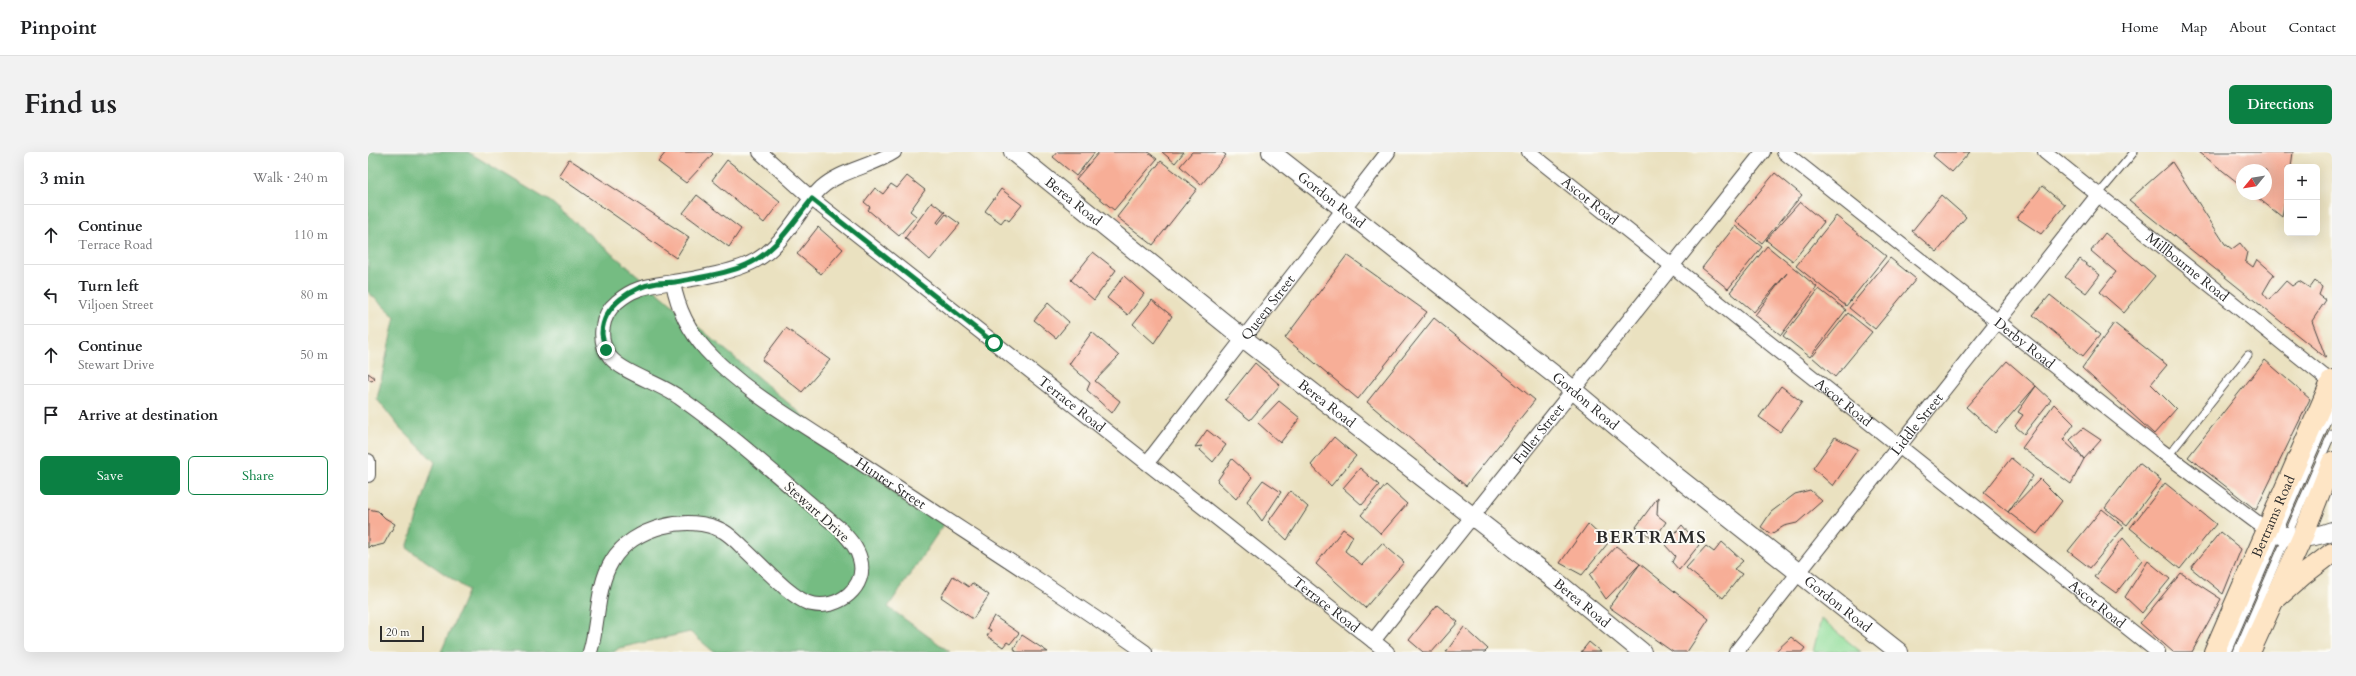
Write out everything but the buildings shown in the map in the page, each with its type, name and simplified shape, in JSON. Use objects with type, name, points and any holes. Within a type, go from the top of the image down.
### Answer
[{"type":"main road","name":"Bertrams Road","points":[[2250,652],[2271,604],[2283,535],[2332,381]]},
{"type":"main road","name":"Bertrams Road","points":[[2214,652],[2283,535],[2328,488],[2332,462]]},
{"type":"main road","points":[[2271,604],[2303,575],[2332,553]]},
{"type":"street","name":"Terrace Road","points":[[760,152],[812,199],[1387,652]]},
{"type":"street","points":[[673,283],[745,266],[760,259],[772,248],[812,199],[832,180],[894,152]]},
{"type":"street","name":"Berea Road","points":[[1013,152],[1244,338],[1471,517],[1557,582],[1642,652]]},
{"type":"street","name":"Gordon Road","points":[[1271,152],[1346,209],[1573,390],[1671,472],[1800,572],[1899,652]]},
{"type":"street","name":"Queen Street","points":[[1147,463],[1346,209],[1388,152]]},
{"type":"street","name":"Ascot Road","points":[[1529,152],[2158,652]]},
{"type":"street","name":"Fuller Street","points":[[1373,641],[1763,152]]},
{"type":"street","name":"Derby Road","points":[[1784,152],[2168,456],[2283,535]]},
{"type":"street","name":"Millbourne Road","points":[[2044,152],[2332,381]]},
{"type":"street","name":"Liddle Street","points":[[1736,652],[1997,320],[2098,195]]},
{"type":"street","name":"Stewart Drive","points":[[590,652],[604,581],[612,561],[625,546],[643,533],[664,526],[682,523],[705,526],[724,531],[795,595],[811,604],[827,606],[841,601],[853,590],[861,576],[860,560],[853,544],[840,529],[698,410],[660,385],[616,363],[606,350],[602,335],[603,326],[606,315],[616,302],[643,287],[657,283],[673,283]]},
{"type":"street","name":"Hunter Street","points":[[673,283],[676,299],[687,324],[705,349],[736,378],[877,474],[1072,601],[1145,652]]},
{"type":"street","points":[[368,461],[368,474]]},
{"type":"street","points":[[2283,535],[2332,531]]},
{"type":"lane","points":[[2098,195],[2134,152]]},
{"type":"lane","points":[[2168,456],[2248,355]]},
{"type":"lane","points":[[2237,652],[2332,409]]},
{"type":"lane","points":[[2227,652],[2332,433]]},
{"type":"green space","points":[[368,152],[468,152],[551,202],[872,474],[948,518],[888,607],[950,652],[714,652],[690,632],[619,648],[614,652],[441,652],[468,590],[407,548],[435,462],[400,428],[377,399],[395,317],[368,292]]},
{"type":"green space","points":[[1821,619],[1861,652],[1813,652]]},
{"type":"district","name":"BERTRAMS","points":[[1651,537]]},
{"type":"route","points":[[606,350],[602,335],[603,326],[606,315],[616,302],[629,293],[643,287],[657,283],[673,283],[745,266],[760,259],[772,248],[812,199],[994,343]]}]
